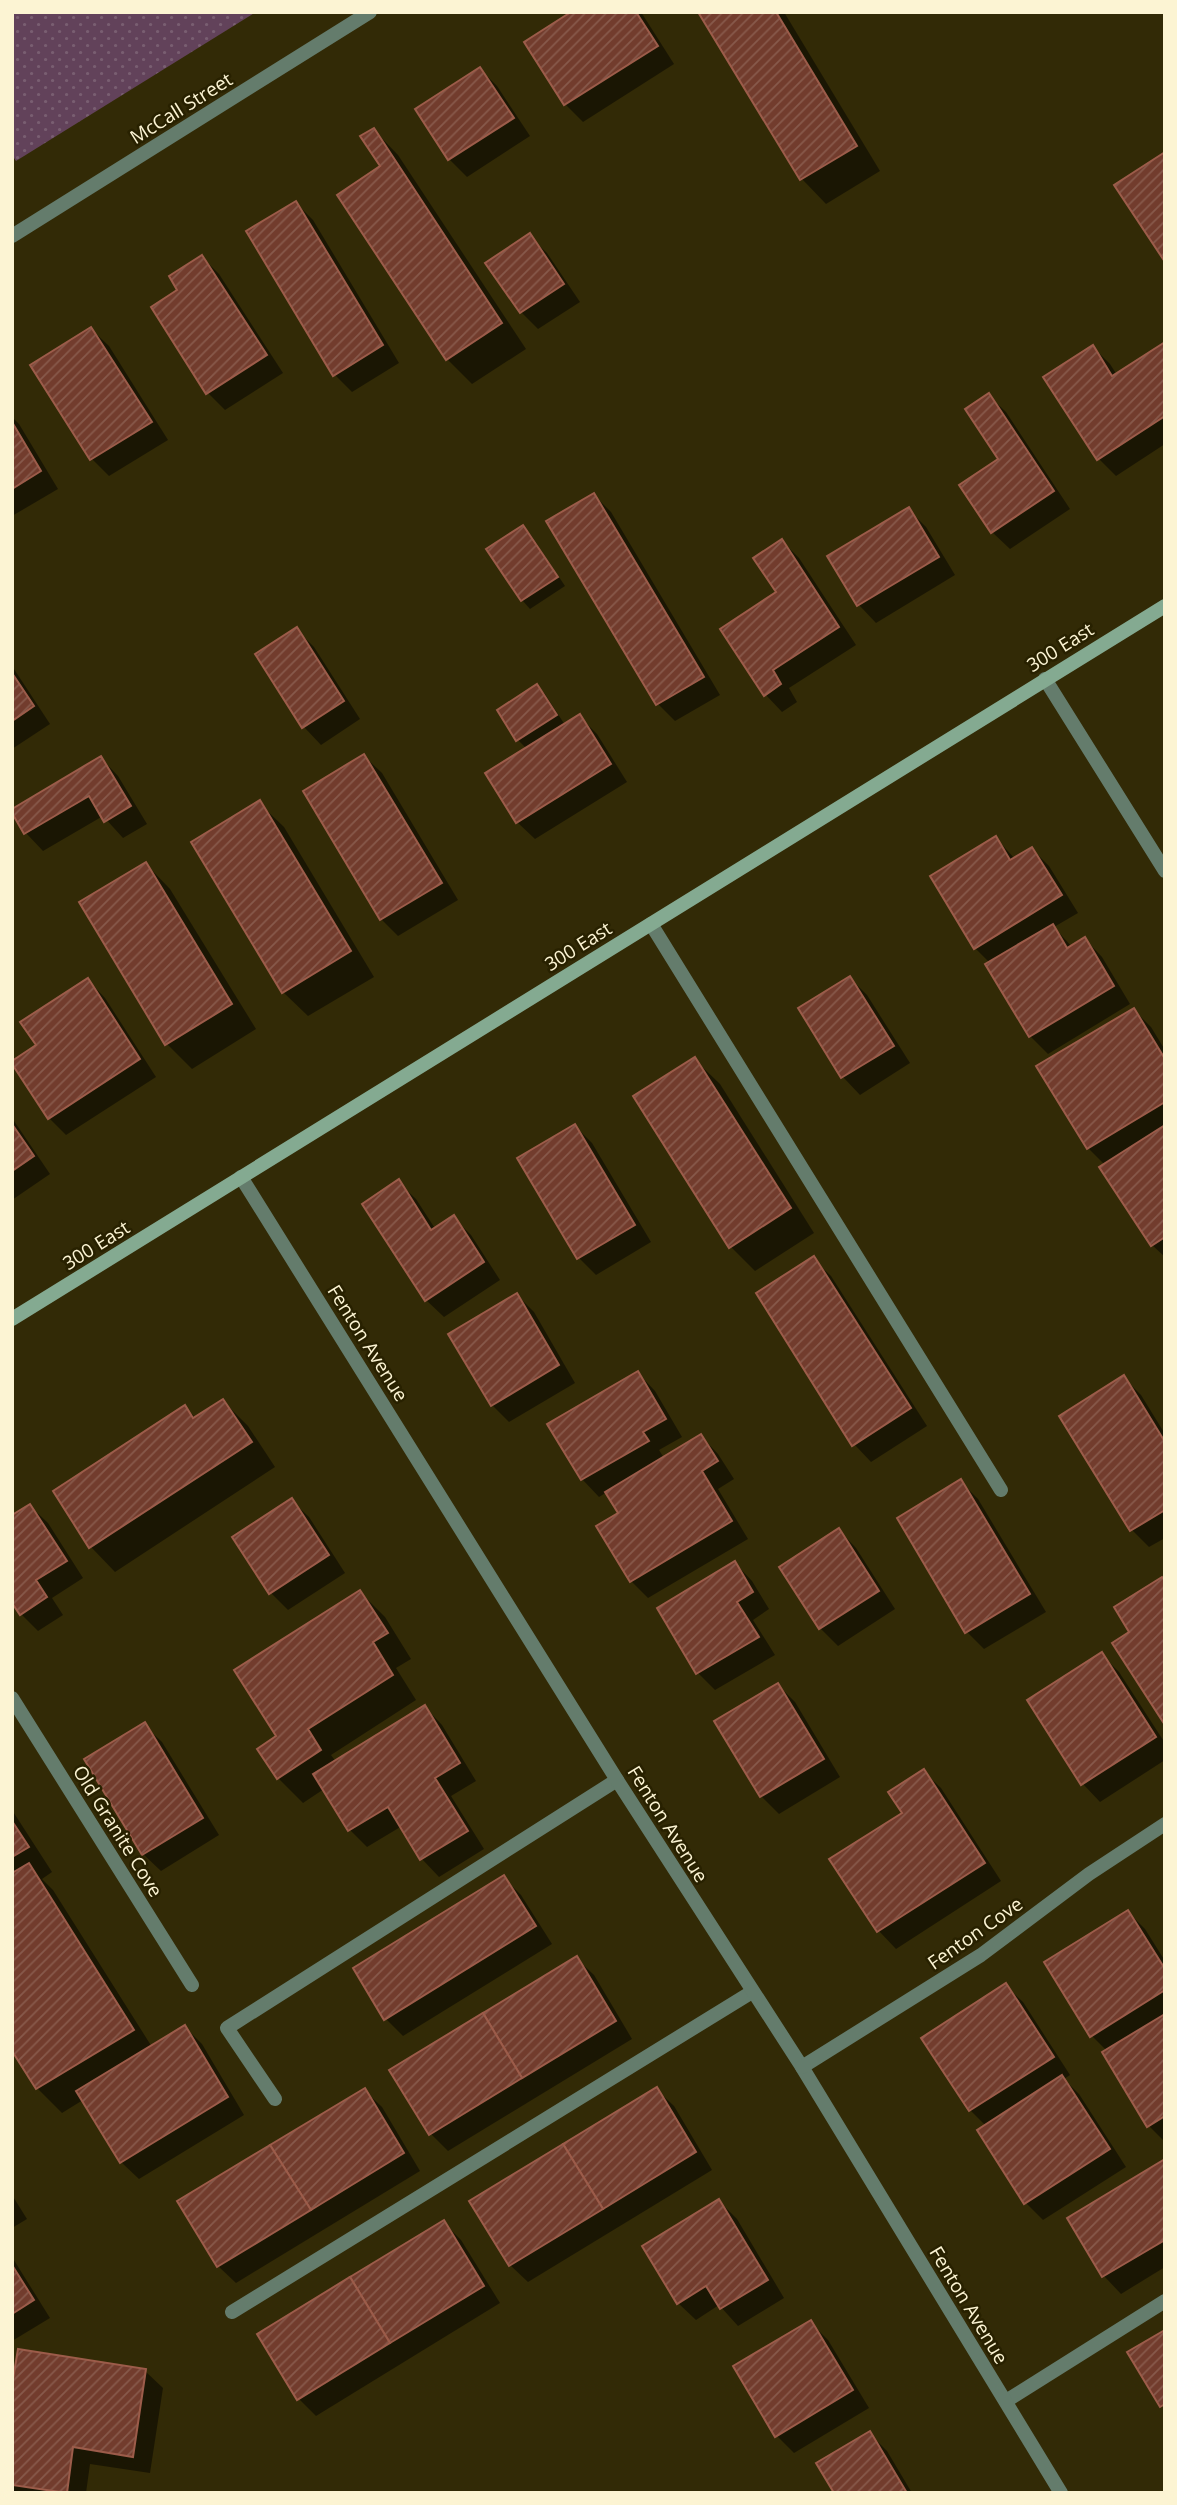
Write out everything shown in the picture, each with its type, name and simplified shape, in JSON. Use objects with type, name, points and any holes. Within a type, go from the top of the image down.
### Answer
[{"type":"street","name":"McCall Street","points":[[12,236],[369,12]]},
{"type":"street","name":"300 East","points":[[12,1319],[1165,606]]},
{"type":"street","points":[[1045,679],[1165,871]]},
{"type":"street","points":[[651,924],[1001,1490]]},
{"type":"street","name":"Fenton Avenue","points":[[241,1177],[617,1780],[802,2067],[1061,2493]]},
{"type":"street","name":"Old Granite Cove","points":[[12,1698],[191,1985]]},
{"type":"street","points":[[275,2099],[228,2028],[617,1780]]},
{"type":"street","name":"Fenton Cove","points":[[802,2067],[981,1955],[1089,1874],[1165,1824]]},
{"type":"street","points":[[232,2312],[752,1992]]},
{"type":"street","points":[[1006,2401],[1165,2301]]},
{"type":"shaded area","points":[[12,12],[256,12],[16,161],[12,155]]},
{"type":"building","points":[[571,12],[636,12],[658,46],[564,105],[524,42]]},
{"type":"building","points":[[698,12],[776,12],[857,146],[800,180]]},
{"type":"building","points":[[480,67],[514,118],[448,160],[415,109]]},
{"type":"building","points":[[374,128],[502,323],[446,360],[337,195],[380,166],[360,136]]},
{"type":"building","points":[[1165,152],[1165,262],[1114,185]]},
{"type":"building","points":[[296,201],[383,345],[333,376],[246,231]]},
{"type":"building","points":[[530,233],[564,284],[520,313],[485,263]]},
{"type":"building","points":[[202,255],[267,355],[206,394],[151,307],[177,290],[169,276]]},
{"type":"building","points":[[91,327],[152,422],[90,460],[30,365]]},
{"type":"building","points":[[1165,342],[1165,416],[1097,460],[1043,377],[1093,345],[1112,376]]},
{"type":"building","points":[[989,393],[1054,491],[991,533],[959,485],[998,459],[965,409]]},
{"type":"building","points":[[12,422],[41,471],[12,489]]},
{"type":"building","points":[[594,493],[704,677],[656,705],[546,521]]},
{"type":"building","points":[[909,507],[939,557],[857,606],[827,556]]},
{"type":"building","points":[[523,525],[558,577],[521,601],[486,549]]},
{"type":"building","points":[[782,539],[839,627],[773,670],[781,684],[764,696],[720,629],[776,592],[753,558]]},
{"type":"building","points":[[297,627],[344,701],[302,728],[255,654]]},
{"type":"building","points":[[12,673],[34,706],[12,721]]},
{"type":"building","points":[[537,684],[557,715],[516,741],[497,710]]},
{"type":"building","points":[[580,714],[611,764],[516,823],[485,773]]},
{"type":"building","points":[[364,754],[442,883],[380,920],[303,791]]},
{"type":"building","points":[[101,756],[131,806],[104,822],[89,796],[24,834],[12,809]]},
{"type":"building","points":[[260,800],[351,951],[282,993],[191,842]]},
{"type":"building","points":[[996,836],[1010,860],[1032,847],[1062,895],[974,949],[930,876]]},
{"type":"building","points":[[146,862],[232,1004],[165,1045],[79,902]]},
{"type":"building","points":[[1053,924],[1067,948],[1085,937],[1114,986],[1029,1037],[985,964]]},
{"type":"building","points":[[850,976],[894,1046],[841,1078],[798,1008]]},
{"type":"building","points":[[88,978],[140,1059],[48,1119],[12,1064],[12,1061],[36,1045],[20,1022]]},
{"type":"building","points":[[1134,1008],[1165,1059],[1165,1102],[1087,1149],[1036,1066]]},
{"type":"building","points":[[695,1057],[791,1208],[729,1248],[633,1096]]},
{"type":"building","points":[[12,1124],[34,1156],[12,1171]]},
{"type":"building","points":[[575,1124],[635,1225],[577,1259],[517,1158]]},
{"type":"building","points":[[1165,1125],[1165,1237],[1151,1246],[1099,1167]]},
{"type":"building","points":[[399,1179],[431,1230],[454,1215],[484,1262],[425,1301],[362,1204]]},
{"type":"building","points":[[814,1256],[911,1408],[852,1446],[756,1293]]},
{"type":"building","points":[[517,1293],[559,1365],[491,1406],[448,1334]]},
{"type":"building","points":[[638,1371],[666,1419],[643,1432],[649,1441],[581,1480],[547,1424]]},
{"type":"building","points":[[1124,1375],[1165,1442],[1165,1510],[1130,1531],[1059,1416]]},
{"type":"building","points":[[223,1399],[252,1442],[89,1548],[53,1491],[185,1405],[193,1418]]},
{"type":"building","points":[[701,1434],[718,1461],[702,1471],[732,1521],[630,1582],[596,1526],[618,1513],[605,1492]]},
{"type":"building","points":[[961,1479],[1030,1594],[965,1633],[897,1518]]},
{"type":"building","points":[[292,1498],[329,1555],[269,1594],[232,1537]]},
{"type":"building","points":[[30,1504],[67,1561],[36,1580],[47,1597],[20,1615],[12,1603],[12,1515]]},
{"type":"building","points":[[839,1528],[879,1591],[819,1629],[779,1567]]},
{"type":"building","points":[[735,1561],[753,1592],[737,1602],[759,1637],[696,1674],[657,1608]]},
{"type":"building","points":[[1162,1577],[1165,1581],[1165,1725],[1112,1643],[1129,1632],[1114,1607]]},
{"type":"building","points":[[360,1590],[388,1633],[373,1642],[393,1675],[308,1729],[321,1750],[277,1779],[257,1749],[276,1736],[234,1670]]},
{"type":"building","points":[[1102,1652],[1156,1737],[1081,1785],[1027,1700]]},
{"type":"building","points":[[778,1683],[824,1759],[760,1797],[714,1721]]},
{"type":"building","points":[[425,1705],[460,1763],[435,1778],[468,1831],[420,1860],[388,1807],[348,1831],[313,1774]]},
{"type":"building","points":[[145,1722],[203,1818],[142,1855],[84,1759]]},
{"type":"building","points":[[924,1769],[985,1863],[877,1932],[829,1859],[902,1813],[888,1792]]},
{"type":"building","points":[[12,1821],[29,1847],[12,1857]]},
{"type":"building","points":[[29,1863],[134,2030],[36,2089],[12,2051],[12,1873]]},
{"type":"building","points":[[504,1875],[536,1926],[384,2020],[353,1968]]},
{"type":"building","points":[[1128,1910],[1165,1969],[1165,1990],[1090,2037],[1044,1962]]},
{"type":"building","points":[[577,1956],[616,2021],[522,2078],[483,2013]]},
{"type":"building","points":[[1006,1983],[1054,2057],[969,2111],[921,2038]]},
{"type":"building","points":[[483,2013],[522,2078],[429,2135],[389,2070]]},
{"type":"building","points":[[1165,2014],[1165,2116],[1147,2127],[1102,2052]]},
{"type":"building","points":[[185,2025],[228,2097],[120,2163],[76,2091]]},
{"type":"building","points":[[1062,2075],[1110,2149],[1024,2204],[977,2130]]},
{"type":"building","points":[[657,2087],[696,2152],[603,2209],[563,2144]]},
{"type":"building","points":[[365,2088],[404,2153],[311,2210],[270,2145]]},
{"type":"building","points":[[563,2144],[603,2209],[509,2266],[469,2201]]},
{"type":"building","points":[[270,2145],[311,2210],[217,2267],[177,2201]]},
{"type":"building","points":[[1165,2159],[1165,2240],[1102,2277],[1067,2218]]},
{"type":"building","points":[[719,2199],[768,2280],[720,2309],[706,2286],[677,2304],[642,2246]]},
{"type":"building","points":[[444,2220],[484,2286],[390,2343],[350,2277]]},
{"type":"building","points":[[12,2265],[34,2300],[12,2314]]},
{"type":"building","points":[[350,2277],[390,2343],[297,2400],[257,2334]]},
{"type":"building","points":[[811,2320],[853,2390],[775,2437],[733,2366]]},
{"type":"building","points":[[1165,2330],[1165,2404],[1160,2407],[1127,2352]]},
{"type":"building","points":[[18,2349],[146,2369],[133,2457],[73,2447],[67,2493],[12,2485],[12,2385]]},
{"type":"building","points":[[870,2431],[907,2493],[834,2493],[816,2463]]}]
